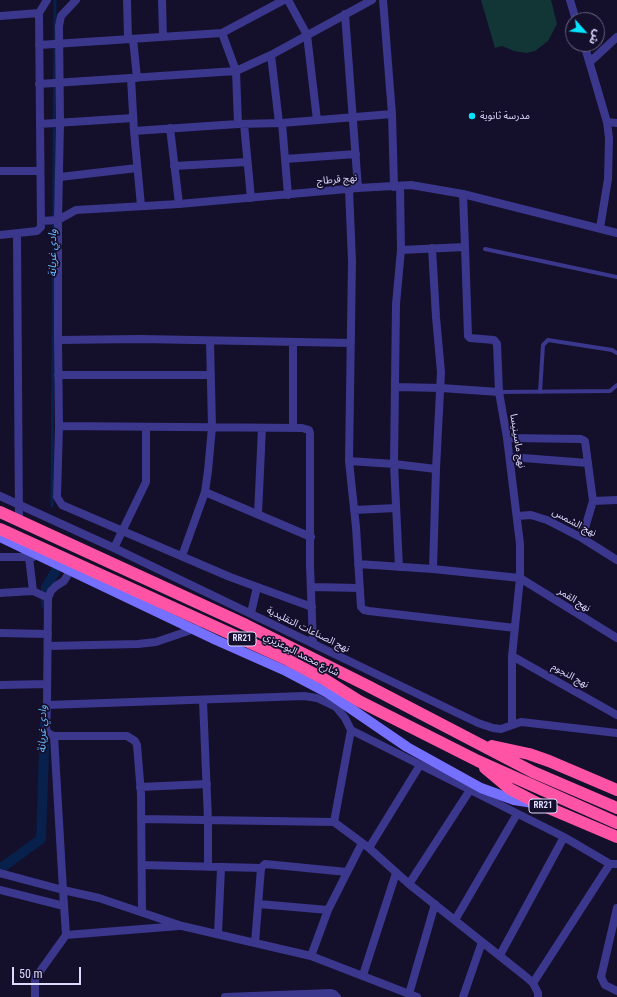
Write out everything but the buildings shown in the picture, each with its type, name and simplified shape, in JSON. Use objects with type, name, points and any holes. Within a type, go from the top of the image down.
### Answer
[{"type":"highway","name":"شارع محمد البوعزيزي","points":[[0,512],[246,625],[368,686],[533,772],[617,808]]},
{"type":"highway","name":"شارع محمد البوعزيزي","points":[[0,529],[43,552],[286,659],[324,679],[359,701],[478,761],[617,823]]},
{"type":"highway","name":"شارع محمد البوعزيزي","points":[[471,741],[529,754],[617,790]]},
{"type":"highway","name":"شارع محمد البوعزيزي","points":[[478,761],[493,776],[510,789],[537,803],[617,837]]},
{"type":"main road","points":[[0,537],[43,552],[70,571],[286,671],[328,693],[407,747],[475,785],[496,795],[514,800],[537,803]]},
{"type":"street","points":[[0,235],[37,231],[43,221],[40,171],[39,13],[47,0]]},
{"type":"street","points":[[76,0],[61,16],[59,21],[60,177],[57,220],[59,426],[58,500],[62,505],[71,510],[230,577],[312,607]]},
{"type":"street","points":[[127,0],[134,78],[133,118],[141,206]]},
{"type":"street","points":[[162,0],[163,37]]},
{"type":"street","points":[[39,45],[222,33],[284,0]]},
{"type":"street","points":[[288,0],[307,35],[317,120]]},
{"type":"street","points":[[39,84],[236,71],[271,55],[372,0]]},
{"type":"street","points":[[383,0],[401,250],[396,304],[394,464],[399,567]]},
{"type":"street","points":[[570,0],[574,12]]},
{"type":"street","points":[[0,16],[39,13]]},
{"type":"street","points":[[345,14],[358,188]]},
{"type":"street","points":[[222,33],[236,71],[241,124],[251,198]]},
{"type":"street","points":[[590,62],[617,37]]},
{"type":"street","points":[[587,52],[607,122],[609,138],[608,179],[600,228]]},
{"type":"street","points":[[271,55],[281,123],[288,195]]},
{"type":"street","points":[[134,131],[281,123],[392,114]]},
{"type":"street","points":[[40,124],[133,118]]},
{"type":"street","points":[[607,122],[617,123]]},
{"type":"street","points":[[170,128],[178,204]]},
{"type":"street","points":[[285,159],[356,154]]},
{"type":"street","points":[[174,166],[247,162]]},
{"type":"street","points":[[60,177],[137,168]]},
{"type":"street","points":[[0,171],[40,171]]},
{"type":"street","name":"نهج قرطاج","points":[[57,220],[76,210],[178,204],[358,188],[416,186],[463,194],[617,233]]},
{"type":"street","points":[[349,189],[352,261],[349,461],[354,510],[360,607],[364,610],[515,628]]},
{"type":"street","points":[[401,250],[465,247],[463,194]]},
{"type":"street","points":[[43,221],[57,220]]},
{"type":"street","points":[[17,234],[19,521]]},
{"type":"street","name":"نهج ماسينيسا","points":[[465,247],[468,336],[470,338],[494,340],[497,344],[499,392],[518,516],[520,578],[512,656],[512,725]]},
{"type":"street","points":[[432,248],[441,372],[433,569]]},
{"type":"street","points":[[58,340],[351,343]]},
{"type":"street","points":[[182,556],[205,492],[208,471],[212,427],[210,341]]},
{"type":"street","points":[[293,342],[293,428]]},
{"type":"street","points":[[58,375],[211,375]]},
{"type":"street","points":[[395,387],[441,388],[499,392]]},
{"type":"street","points":[[59,426],[306,428],[310,433],[310,566],[313,643]]},
{"type":"street","points":[[114,548],[146,482],[146,427]]},
{"type":"street","points":[[258,514],[262,428]]},
{"type":"street","points":[[507,438],[580,439],[585,441],[593,501],[582,538]]},
{"type":"street","points":[[510,457],[588,463]]},
{"type":"street","points":[[349,461],[436,469]]},
{"type":"street","points":[[205,492],[311,537]]},
{"type":"street","name":"نهج الصناعات التقليدية","points":[[0,496],[114,548],[478,723],[493,728],[501,728],[521,722],[617,733]]},
{"type":"street","points":[[593,501],[617,500]]},
{"type":"street","points":[[354,510],[396,508]]},
{"type":"street","name":"نهج الشمس","points":[[518,516],[531,515],[553,523],[582,538],[617,560]]},
{"type":"street","points":[[0,556],[39,557],[43,552]]},
{"type":"street","points":[[29,557],[33,591]]},
{"type":"street","points":[[358,564],[433,569],[520,578]]},
{"type":"street","points":[[70,571],[64,581],[51,591],[48,598],[46,730],[49,734],[54,736],[127,736],[132,738],[137,745],[141,818],[142,912]]},
{"type":"street","name":"نهج القمر","points":[[520,578],[617,638]]},
{"type":"street","points":[[251,614],[257,587]]},
{"type":"street","points":[[312,587],[359,588]]},
{"type":"street","points":[[0,593],[33,591],[48,598]]},
{"type":"street","points":[[48,646],[138,644],[156,642],[207,624]]},
{"type":"street","points":[[0,634],[48,634]]},
{"type":"street","name":"نهج النجوم","points":[[512,656],[617,716]]},
{"type":"street","points":[[0,685],[47,684]]},
{"type":"street","points":[[47,705],[304,696],[318,698],[336,707],[345,718],[351,730],[564,837],[614,864],[604,872],[533,983]]},
{"type":"street","points":[[203,700],[208,820],[208,867]]},
{"type":"street","points":[[334,822],[351,730]]},
{"type":"street","points":[[35,997],[36,977],[66,936],[54,736]]},
{"type":"street","points":[[311,956],[328,910],[347,872],[420,765]]},
{"type":"street","points":[[140,787],[206,784]]},
{"type":"street","points":[[409,884],[470,790]]},
{"type":"street","points":[[456,920],[517,814]]},
{"type":"street","points":[[141,818],[334,822],[533,983],[538,992],[538,997]]},
{"type":"street","points":[[500,955],[564,837]]},
{"type":"street","points":[[142,865],[261,868],[265,864],[347,872]]},
{"type":"street","points":[[218,934],[221,868]]},
{"type":"street","points":[[255,943],[261,868]]},
{"type":"street","points":[[363,975],[396,872]]},
{"type":"street","points":[[0,873],[99,898],[182,926],[311,956],[417,997]]},
{"type":"street","points":[[0,890],[64,906]]},
{"type":"street","points":[[259,904],[328,910]]},
{"type":"street","points":[[409,994],[435,904]]},
{"type":"street","points":[[617,908],[601,977],[606,985],[617,991]]},
{"type":"street","points":[[66,936],[182,926]]},
{"type":"street","points":[[463,997],[482,942]]},
{"type":"street","points":[[394,987],[394,997]]},
{"type":"street","points":[[225,997],[331,993],[336,997]]},
{"type":"lane","points":[[485,249],[617,277]]},
{"type":"lane","points":[[540,392],[542,345],[548,340],[617,352]]},
{"type":"lane","points":[[499,392],[610,391],[617,385]]},
{"type":"green space","points":[[481,0],[551,0],[557,24],[548,41],[535,51],[527,53],[514,51],[502,46],[495,48]]},
{"type":"waterway","name":"وادي غريانة","points":[[52,506],[55,0]]},
{"type":"waterway","name":"وادي غريانة","points":[[46,605],[46,587],[55,572]]},
{"type":"waterway","name":"وادي غريانة","points":[[0,869],[41,839],[45,721]]},
{"type":"place","name":"مدرسة ثانوية","points":[[472,116]]}]
